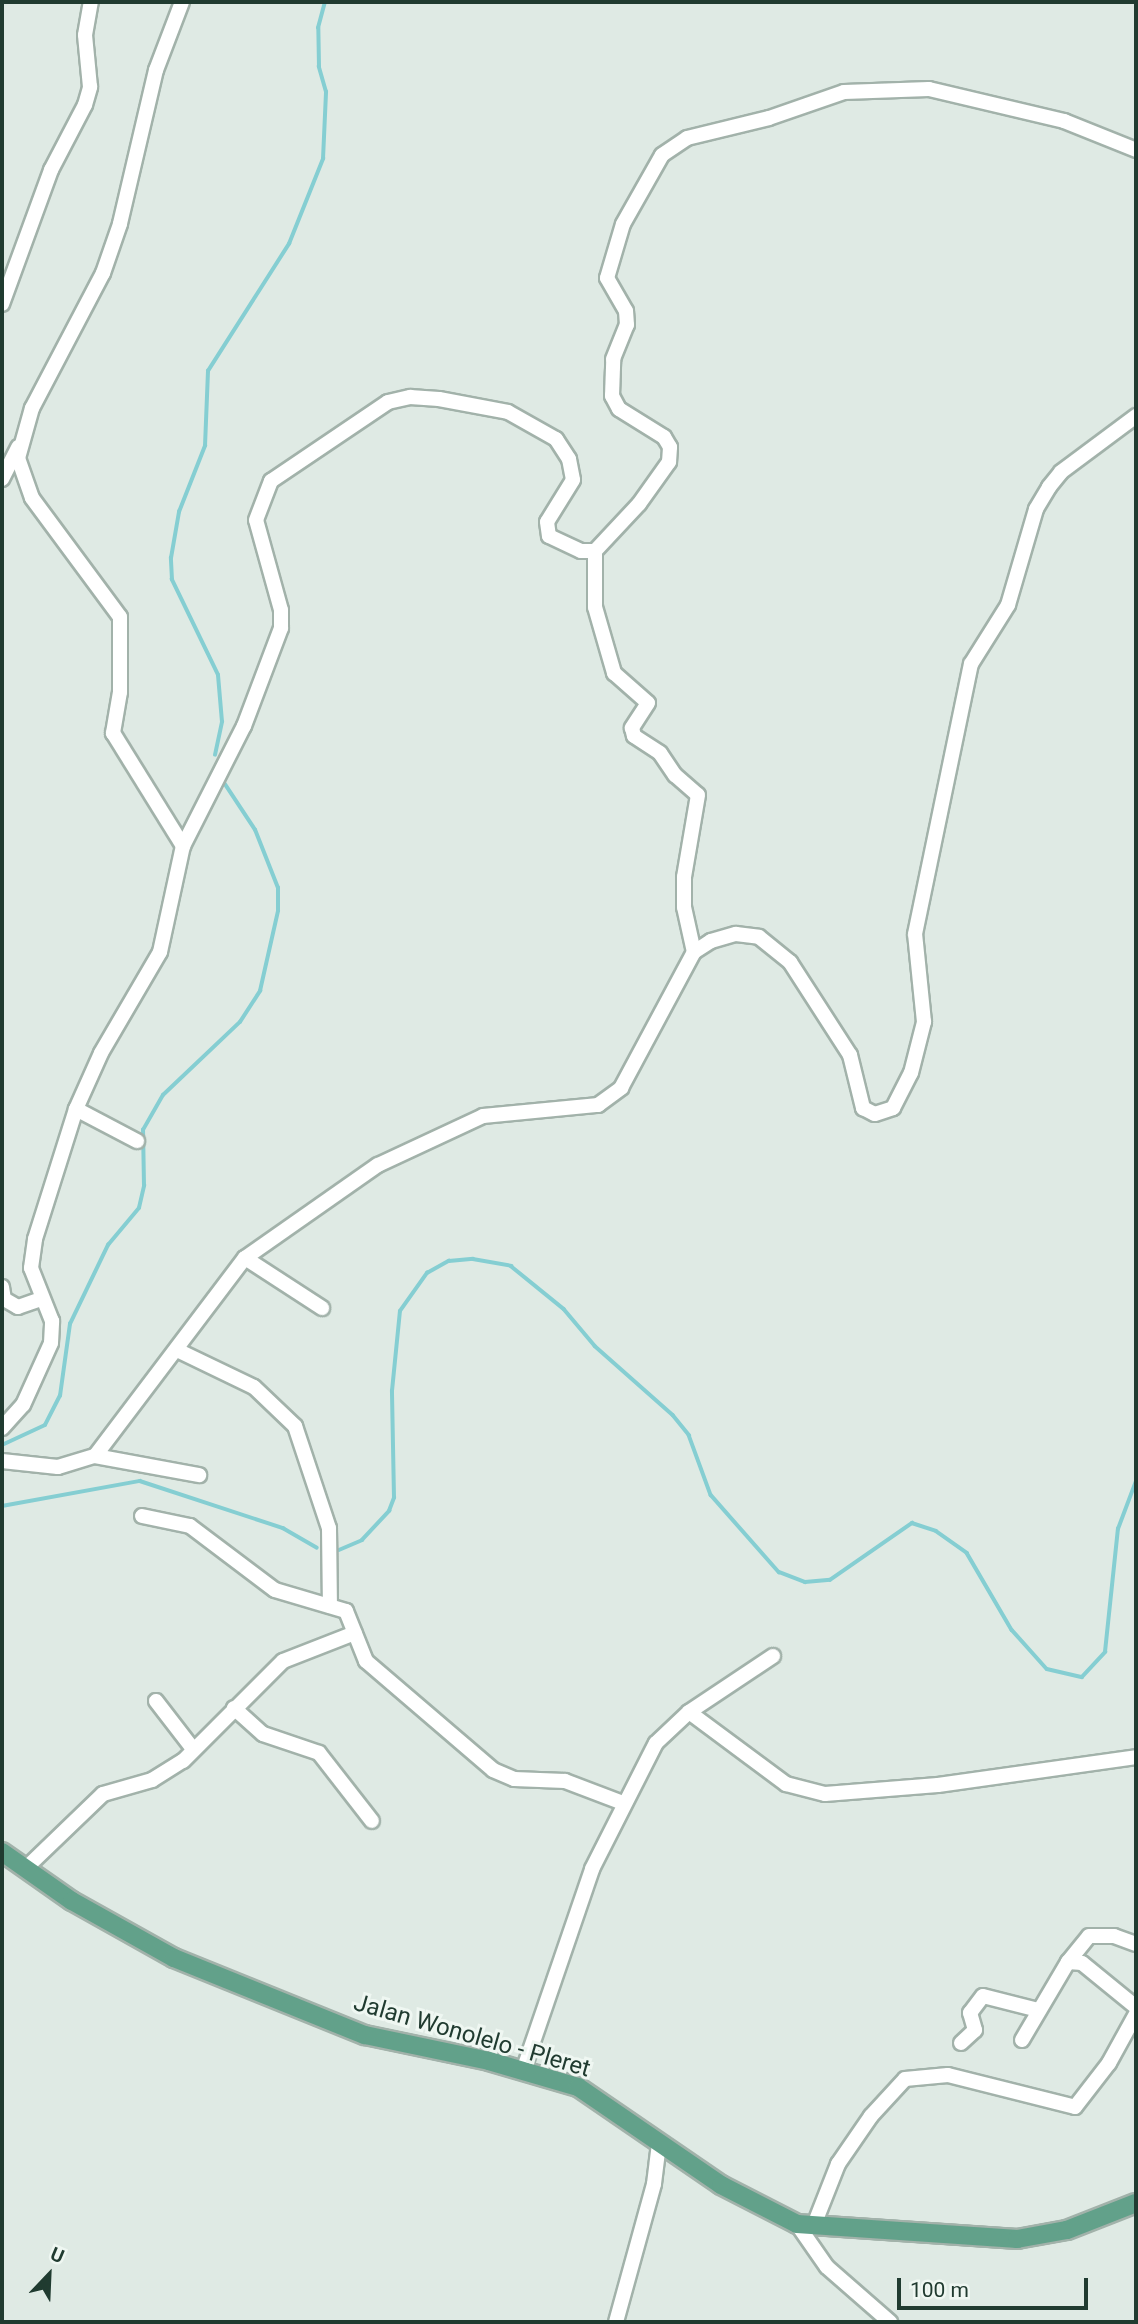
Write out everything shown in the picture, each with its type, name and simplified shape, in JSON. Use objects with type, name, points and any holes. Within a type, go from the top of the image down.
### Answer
[{"type":"main road","name":"Jalan Wonolelo - Pleret","points":[[2,1853],[127,1935],[281,2001],[365,2035],[523,2071],[578,2087],[646,2130],[659,2145],[764,2211],[805,2225],[1017,2239],[1068,2230],[1136,2203]]},
{"type":"street","points":[[2,304],[51,170],[85,105],[90,87],[85,36],[91,2]]},
{"type":"street","points":[[2,479],[19,446],[32,408],[103,273],[120,224],[156,70],[182,2]]},
{"type":"street","points":[[694,953],[684,907],[684,877],[698,794],[675,775],[660,753],[634,736],[632,728],[649,703],[614,673],[595,607],[594,551],[639,504],[669,462],[664,437],[619,408],[612,396],[613,359],[627,326],[626,311],[607,278],[622,224],[662,155],[687,138],[844,92],[929,89],[1064,121],[1136,150]]},
{"type":"street","points":[[2,1428],[23,1405],[51,1343],[52,1321],[41,1299],[32,1268],[35,1240],[76,1109],[101,1053],[160,952],[183,846],[244,726],[281,628],[279,601],[257,520],[261,499],[287,468],[388,402],[410,397],[439,399],[508,412],[556,439],[569,459],[573,480],[547,522],[549,536],[572,548],[594,551]]},
{"type":"street","points":[[95,1456],[245,1258],[378,1165],[483,1116],[598,1105],[621,1088],[694,953],[711,941],[736,934],[759,937],[790,962],[821,1006],[850,1055],[863,1108],[885,1113],[901,1099],[924,1022],[915,933],[971,664],[1008,605],[1036,509],[1049,487],[1061,472],[1136,416]]},
{"type":"street","points":[[19,446],[21,475],[32,498],[120,617],[120,692],[113,733],[183,846]]},
{"type":"street","points":[[76,1109],[137,1141]]},
{"type":"street","points":[[245,1258],[322,1308]]},
{"type":"street","points":[[2,1287],[4,1299],[18,1307],[41,1299]]},
{"type":"street","points":[[177,1350],[254,1387],[295,1426],[329,1528],[330,1606]]},
{"type":"street","points":[[2,1461],[58,1466],[95,1456],[199,1475]]},
{"type":"street","points":[[142,1516],[190,1526],[275,1590],[349,1614],[366,1661],[493,1770],[514,1779],[565,1781],[622,1803]]},
{"type":"street","points":[[25,1869],[85,1806],[103,1794],[167,1772],[283,1661],[355,1633]]},
{"type":"street","points":[[523,2071],[592,1868],[622,1803],[656,1743],[689,1712],[773,1656]]},
{"type":"street","points":[[156,1701],[194,1749]]},
{"type":"street","points":[[234,1708],[263,1734],[319,1753],[372,1821]]},
{"type":"street","points":[[689,1712],[786,1784],[825,1794],[938,1784],[1136,1757]]},
{"type":"street","points":[[1022,2040],[1068,1962],[1089,1936],[1114,1936],[1136,1944]]},
{"type":"street","points":[[1068,1962],[1082,1963],[1136,2007]]},
{"type":"street","points":[[961,2043],[975,2030],[970,2013],[983,1996],[1038,2010]]},
{"type":"street","points":[[890,2322],[827,2267],[805,2225],[838,2164],[871,2116],[905,2079],[948,2075],[1076,2107],[1109,2063],[1136,2014]]},
{"type":"street","points":[[616,2322],[654,2184],[659,2145]]},
{"type":"waterway","points":[[215,755],[222,722],[218,675],[172,580],[171,558],[179,512],[205,446],[208,371],[289,244],[323,159],[326,92],[319,67],[318,28],[325,2]]},
{"type":"waterway","points":[[2,1445],[45,1425],[60,1396],[70,1324],[108,1245],[139,1208],[144,1186],[143,1130],[163,1095],[240,1022],[260,991],[278,911],[278,888],[255,830],[222,780]]},
{"type":"waterway","points":[[339,1550],[362,1540],[389,1511],[394,1498],[392,1391],[400,1311],[427,1273],[449,1261],[473,1259],[511,1266],[564,1309],[595,1346],[673,1415],[689,1435],[711,1495],[779,1572],[805,1582],[830,1580],[912,1523],[936,1531],[967,1553],[1012,1630],[1047,1669],[1082,1677],[1105,1652],[1118,1529],[1136,1481]]},
{"type":"waterway","points":[[2,1506],[140,1481],[283,1528],[317,1548]]}]
